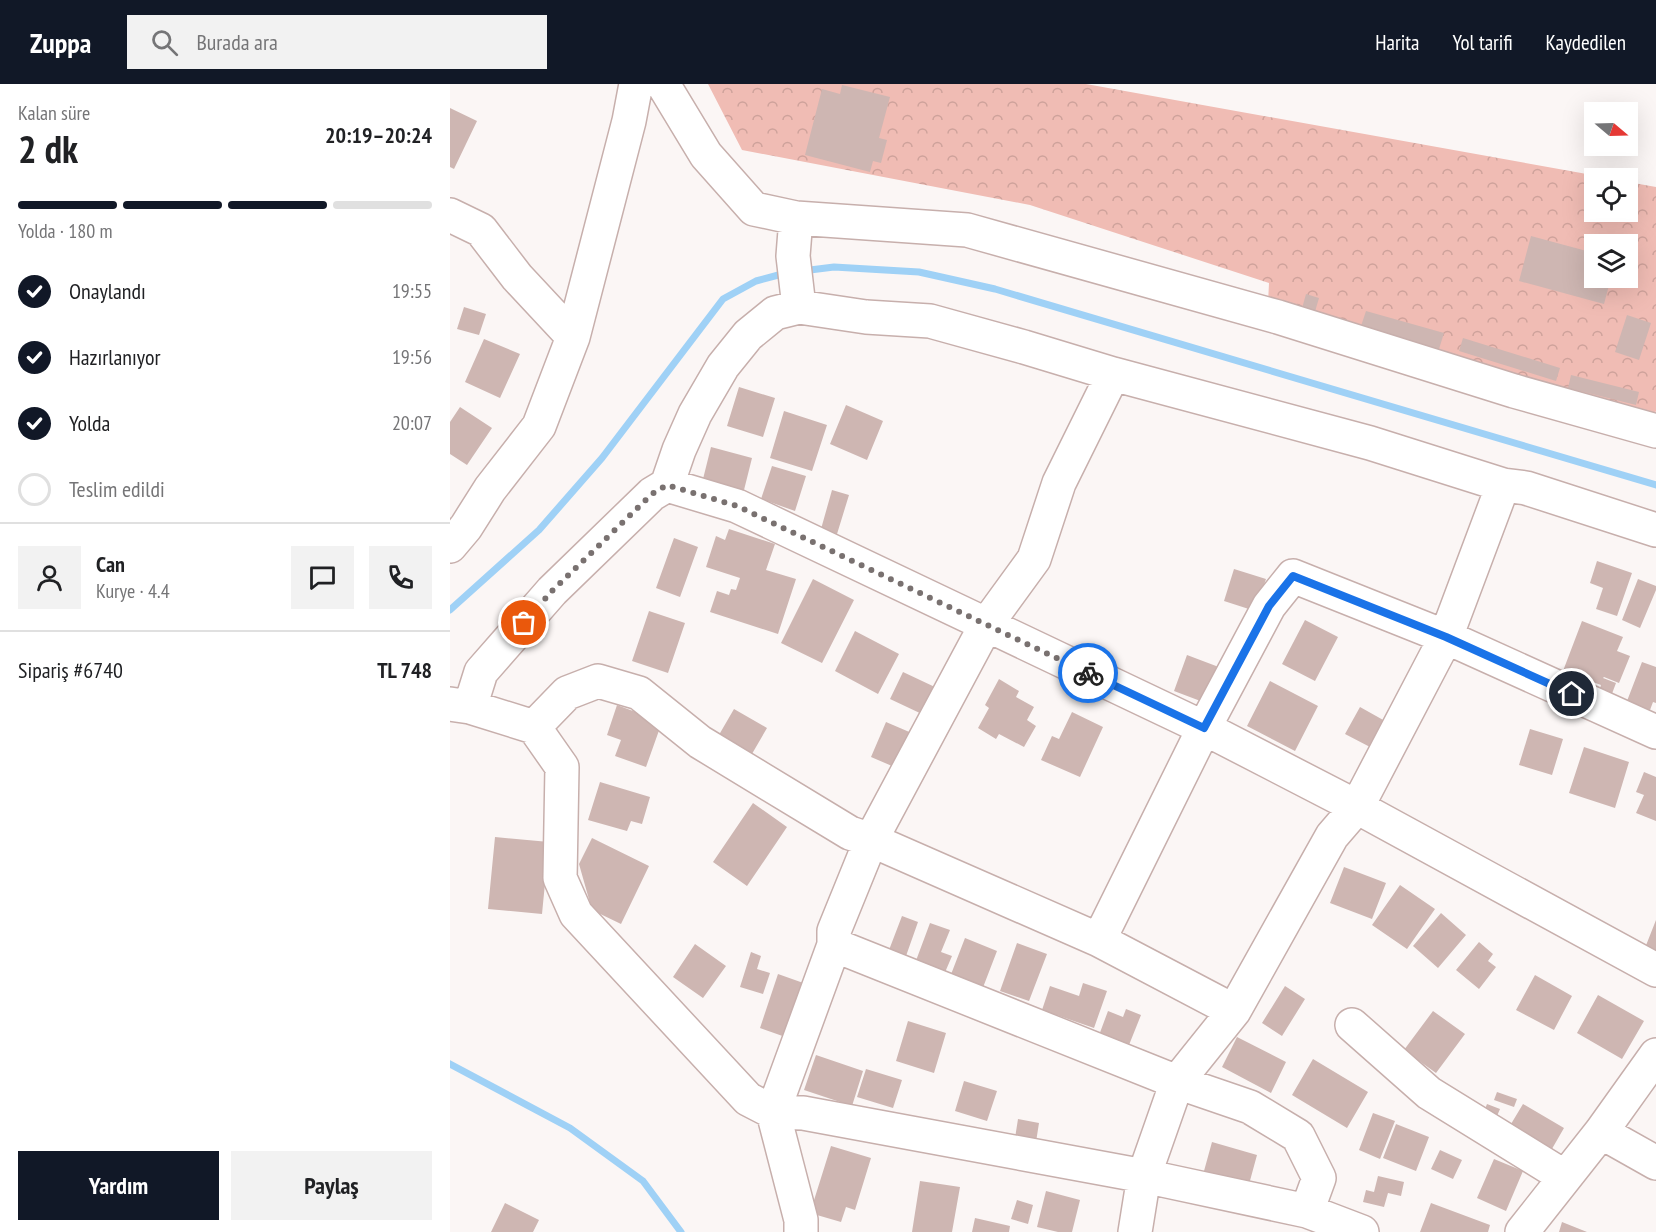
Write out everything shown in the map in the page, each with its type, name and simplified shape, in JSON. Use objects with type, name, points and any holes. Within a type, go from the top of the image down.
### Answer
[{"type":"street","points":[[455,530],[539,426],[573,337],[629,121],[636,84]]},
{"type":"street","points":[[663,84],[706,154],[753,209],[796,218],[967,230],[1278,316],[1514,391],[1656,431]]},
{"type":"street","points":[[450,215],[481,230],[518,277],[573,337]]},
{"type":"street","points":[[796,218],[796,284],[775,314],[748,335],[723,366],[695,414],[667,485],[652,494],[552,591],[481,672],[460,705],[534,727],[562,767],[560,878],[576,914],[748,1099],[773,1112],[802,1113],[1144,1176],[1307,1211],[1362,1232]]},
{"type":"street","points":[[796,284],[866,316],[930,321],[1113,374],[1370,443],[1503,485],[1526,488],[1656,530]]},
{"type":"street","points":[[801,1232],[801,1220],[773,1112],[834,945],[834,931],[871,840],[986,625],[1034,559],[1059,483],[1113,374]]},
{"type":"street","points":[[667,485],[737,506],[1204,728],[1357,807],[1656,970]]},
{"type":"street","points":[[1135,1232],[1144,1176],[1177,1082],[1234,1011],[1332,836],[1357,807],[1446,637],[1503,485]]},
{"type":"street","points":[[1099,940],[1204,728],[1269,606],[1293,576],[1446,637],[1656,732]]},
{"type":"street","points":[[534,727],[567,693],[598,681],[639,693],[700,742],[850,832],[1099,940],[1234,1011]]},
{"type":"street","points":[[834,945],[1177,1082],[1250,1107],[1298,1136],[1318,1178],[1307,1211]]},
{"type":"street","points":[[1352,1025],[1429,1093],[1565,1177]]},
{"type":"street","points":[[1522,1232],[1601,1132],[1656,1055]]},
{"type":"street","points":[[1601,1132],[1656,1163]]},
{"type":"green space","points":[[708,84],[1086,84],[1584,174],[1584,222],[1638,222],[1638,184],[1656,187],[1656,411],[1655,413],[1552,387],[1268,303],[1269,283],[1030,205],[742,150]]},
{"type":"building","points":[[842,85],[890,97],[879,138],[887,140],[881,163],[873,161],[870,172],[805,155],[822,89],[840,94]]},
{"type":"building","points":[[450,108],[477,121],[454,169],[450,167]]},
{"type":"building","points":[[1531,236],[1584,250],[1584,288],[1608,288],[1604,304],[1519,281]]},
{"type":"building","points":[[1306,294],[1319,298],[1314,315],[1301,312]]},
{"type":"building","points":[[464,307],[486,314],[479,335],[457,329]]},
{"type":"building","points":[[1366,311],[1444,333],[1439,349],[1361,326]]},
{"type":"building","points":[[1627,315],[1651,323],[1639,360],[1615,352]]},
{"type":"building","points":[[1463,338],[1560,368],[1556,381],[1459,351]]},
{"type":"building","points":[[484,339],[520,354],[500,398],[465,382]]},
{"type":"building","points":[[1571,375],[1639,392],[1636,405],[1568,388]]},
{"type":"building","points":[[739,387],[775,398],[763,437],[727,426]]},
{"type":"building","points":[[846,405],[883,421],[867,460],[830,444]]},
{"type":"building","points":[[460,407],[492,428],[467,465],[450,454],[450,422]]},
{"type":"building","points":[[784,411],[827,425],[812,471],[770,458]]},
{"type":"building","points":[[711,447],[752,458],[744,490],[703,479]]},
{"type":"building","points":[[772,466],[806,476],[795,511],[761,499]]},
{"type":"building","points":[[832,490],[849,495],[837,534],[821,529]]},
{"type":"building","points":[[729,529],[775,544],[766,570],[796,579],[778,634],[710,612],[717,591],[729,595],[731,589],[736,590],[740,578],[706,567],[716,536],[725,540]]},
{"type":"building","points":[[674,538],[698,547],[680,597],[656,588]]},
{"type":"building","points":[[1597,561],[1632,573],[1617,616],[1596,609],[1603,588],[1590,583]]},
{"type":"building","points":[[1234,569],[1266,579],[1255,611],[1224,601]]},
{"type":"building","points":[[813,579],[854,600],[822,663],[781,643]]},
{"type":"building","points":[[1638,579],[1656,586],[1640,628],[1622,620]]},
{"type":"building","points":[[649,611],[685,623],[668,673],[632,661]]},
{"type":"building","points":[[1305,620],[1338,637],[1315,681],[1282,664]]},
{"type":"building","points":[[1582,621],[1623,637],[1617,651],[1630,656],[1619,683],[1603,678],[1616,683],[1610,699],[1598,695],[1601,685],[1563,671]]},
{"type":"building","points":[[855,631],[899,654],[878,694],[835,671]]},
{"type":"building","points":[[1187,655],[1224,669],[1211,705],[1174,691]]},
{"type":"building","points":[[1642,662],[1656,667],[1656,703],[1653,702],[1650,710],[1627,701]]},
{"type":"building","points":[[903,672],[937,688],[924,715],[890,699]]},
{"type":"building","points":[[999,679],[1019,691],[1016,697],[1034,707],[1027,720],[1036,726],[1024,747],[999,734],[996,739],[978,728],[989,708],[985,705]]},
{"type":"building","points":[[1270,681],[1318,706],[1295,751],[1247,726]]},
{"type":"building","points":[[617,705],[662,722],[646,767],[615,756],[621,740],[607,735]]},
{"type":"building","points":[[1360,707],[1385,721],[1370,747],[1345,734]]},
{"type":"building","points":[[734,709],[767,728],[749,759],[716,740]]},
{"type":"building","points":[[1072,712],[1103,727],[1080,777],[1041,760],[1052,736],[1059,739]]},
{"type":"building","points":[[886,722],[914,734],[899,769],[871,757]]},
{"type":"building","points":[[1530,729],[1563,739],[1552,775],[1519,765]]},
{"type":"building","points":[[1584,747],[1629,762],[1615,808],[1569,793]]},
{"type":"building","points":[[1644,772],[1656,777],[1656,821],[1636,813],[1644,795],[1636,792]]},
{"type":"building","points":[[600,782],[650,797],[642,824],[631,821],[627,831],[588,820]]},
{"type":"building","points":[[753,803],[787,827],[747,886],[713,862]]},
{"type":"building","points":[[495,837],[549,842],[542,914],[488,909]]},
{"type":"building","points":[[592,838],[649,866],[621,924],[592,910],[579,864]]},
{"type":"building","points":[[1344,867],[1386,883],[1372,919],[1330,903]]},
{"type":"building","points":[[1400,885],[1435,909],[1407,949],[1372,925]]},
{"type":"building","points":[[1441,913],[1466,935],[1438,968],[1413,946]]},
{"type":"building","points":[[902,916],[918,922],[906,956],[889,950]]},
{"type":"building","points":[[1656,920],[1656,958],[1643,953]]},
{"type":"building","points":[[930,923],[950,930],[941,952],[952,956],[943,977],[914,966]]},
{"type":"building","points":[[965,938],[997,951],[982,990],[950,977]]},
{"type":"building","points":[[1479,942],[1493,954],[1488,961],[1496,967],[1479,989],[1456,970]]},
{"type":"building","points":[[1017,943],[1047,954],[1029,1001],[1000,991]]},
{"type":"building","points":[[695,944],[726,966],[703,998],[673,977]]},
{"type":"building","points":[[751,952],[761,956],[757,969],[770,973],[763,994],[740,987]]},
{"type":"building","points":[[778,974],[809,985],[791,1039],[760,1028]]},
{"type":"building","points":[[1535,975],[1572,996],[1554,1030],[1516,1010]]},
{"type":"building","points":[[1083,983],[1107,991],[1094,1028],[1042,1010],[1050,986],[1079,996]]},
{"type":"building","points":[[1285,986],[1305,999],[1282,1036],[1262,1023]]},
{"type":"building","points":[[1598,995],[1644,1021],[1622,1059],[1577,1033]]},
{"type":"building","points":[[1126,1009],[1141,1015],[1127,1050],[1098,1038],[1108,1011],[1123,1017]]},
{"type":"building","points":[[1433,1011],[1465,1034],[1436,1073],[1404,1050]]},
{"type":"building","points":[[908,1021],[946,1033],[934,1073],[896,1061]]},
{"type":"building","points":[[1237,1037],[1286,1062],[1271,1093],[1222,1067]]},
{"type":"building","points":[[816,1055],[863,1071],[852,1106],[804,1090]]},
{"type":"building","points":[[1313,1059],[1368,1092],[1347,1128],[1292,1095]]},
{"type":"building","points":[[866,1069],[902,1080],[893,1108],[857,1097]]},
{"type":"building","points":[[964,1081],[997,1091],[987,1121],[955,1111]]},
{"type":"building","points":[[1497,1092],[1517,1099],[1514,1107],[1494,1100]]},
{"type":"building","points":[[1487,1104],[1500,1109],[1494,1123],[1482,1117]]},
{"type":"building","points":[[1523,1104],[1564,1128],[1549,1154],[1508,1129]]},
{"type":"building","points":[[1373,1113],[1395,1121],[1380,1159],[1359,1150]]},
{"type":"building","points":[[1018,1119],[1039,1123],[1036,1142],[1015,1138]]},
{"type":"building","points":[[1396,1124],[1429,1137],[1416,1171],[1383,1158]]},
{"type":"building","points":[[1212,1142],[1257,1155],[1248,1188],[1230,1179],[1204,1171]]},
{"type":"building","points":[[831,1146],[871,1158],[855,1210],[846,1207],[841,1222],[810,1213]]},
{"type":"building","points":[[1440,1150],[1462,1160],[1453,1179],[1431,1169]]},
{"type":"building","points":[[1494,1159],[1523,1171],[1506,1211],[1477,1198]]},
{"type":"building","points":[[1378,1176],[1404,1182],[1401,1196],[1388,1193],[1384,1207],[1363,1202],[1366,1190],[1374,1192]]},
{"type":"building","points":[[920,1181],[960,1187],[952,1232],[912,1232]]},
{"type":"building","points":[[1046,1191],[1080,1200],[1072,1232],[1058,1232],[1037,1227]]},
{"type":"building","points":[[1017,1200],[1033,1205],[1028,1224],[1011,1219]]},
{"type":"building","points":[[505,1203],[539,1220],[533,1232],[491,1232]]},
{"type":"building","points":[[1431,1203],[1490,1225],[1488,1232],[1420,1232]]},
{"type":"building","points":[[975,1218],[1010,1226],[1009,1232],[972,1232]]},
{"type":"building","points":[[1562,1222],[1587,1232],[1559,1232]]},
{"type":"waterway","points":[[802,271],[834,267],[919,272],[995,289],[1656,485]]},
{"type":"waterway","points":[[450,610],[539,530],[602,458],[723,299],[756,281],[786,273]]},
{"type":"waterway","points":[[450,1064],[570,1128],[643,1181],[681,1232]]},
{"type":"way so far","points":[[524,623],[552,591],[652,494],[667,485],[737,506],[1088,673]]},
{"type":"route","points":[[1088,673],[1204,728],[1269,606],[1293,576],[1446,637],[1572,694]]}]
